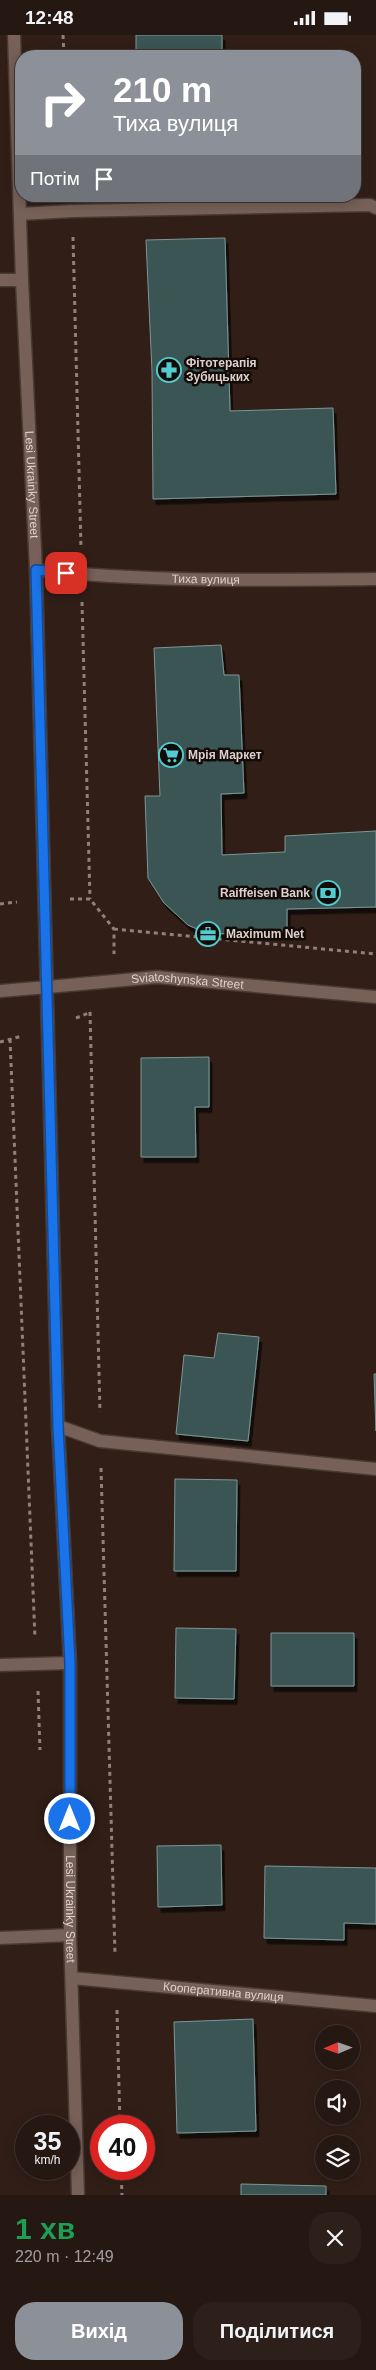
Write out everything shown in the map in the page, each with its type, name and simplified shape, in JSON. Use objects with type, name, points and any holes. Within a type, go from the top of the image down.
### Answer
[{"type":"street","name":"Lesi Ukrainky Street","points":[[14,35],[15,65]]},
{"type":"street","name":"Lesi Ukrainky Street","points":[[20,202],[36,570],[58,1426],[70,1663],[70,1935],[78,2195]]},
{"type":"street","points":[[20,214],[360,206],[376,208]]},
{"type":"street","points":[[0,281],[22,280]]},
{"type":"street","name":"Тиха вулиця","points":[[36,570],[82,575],[218,580],[376,579]]},
{"type":"street","name":"Sviatoshynska Street","points":[[0,991],[157,977],[376,997]]},
{"type":"street","points":[[58,1426],[100,1441],[376,1469]]},
{"type":"street","points":[[0,1665],[70,1663]]},
{"type":"street","points":[[0,1939],[70,1935]]},
{"type":"street","name":"Кооперативна вулиця","points":[[72,1978],[376,2006]]},
{"type":"path","points":[[63,35],[64,50]]},
{"type":"path","points":[[114,929],[376,954]]},
{"type":"path","points":[[90,1012],[100,1441],[120,2115]]},
{"type":"path","points":[[10,1039],[40,1752]]},
{"type":"path","points":[[121,2180],[122,2195]]},
{"type":"building","points":[[136,35],[222,35],[222,50],[136,50]]},
{"type":"building","points":[[225,238],[230,411],[333,408],[336,494],[153,499],[152,371],[146,240]]},
{"type":"building","points":[[221,645],[224,675],[239,675],[244,793],[221,794],[222,855],[285,852],[285,836],[376,831],[376,907],[287,909],[287,932],[208,934],[188,925],[164,903],[148,878],[145,796],[160,796],[154,648]]},
{"type":"building","points":[[209,1057],[209,1107],[195,1107],[196,1157],[141,1157],[141,1058]]},
{"type":"building","points":[[218,1333],[259,1337],[248,1441],[176,1434],[184,1355],[214,1358]]},
{"type":"building","points":[[374,1374],[376,1374],[376,1431]]},
{"type":"building","points":[[175,1479],[237,1480],[236,1571],[174,1571]]},
{"type":"building","points":[[176,1628],[236,1629],[234,1699],[175,1698]]},
{"type":"building","points":[[271,1633],[354,1633],[354,1686],[271,1686]]},
{"type":"building","points":[[221,1845],[222,1905],[158,1907],[157,1846]]},
{"type":"building","points":[[265,1866],[376,1868],[376,1924],[344,1923],[344,1940],[264,1938]]},
{"type":"building","points":[[253,2019],[256,2131],[177,2133],[174,2022]]},
{"type":"building","points":[[241,2184],[326,2186],[326,2195],[241,2195]]},
{"type":"place","name":"Фітотерапія Зубицьких","points":[[169,370]]},
{"type":"place","name":"Мрія Маркет","points":[[171,755]]},
{"type":"place","name":"Raiffeisen Bank","points":[[328,893]]},
{"type":"place","name":"Maximum Net","points":[[208,934]]},
{"type":"route","points":[[66,573],[36,570],[58,1426],[70,1663],[70,1819]]}]
